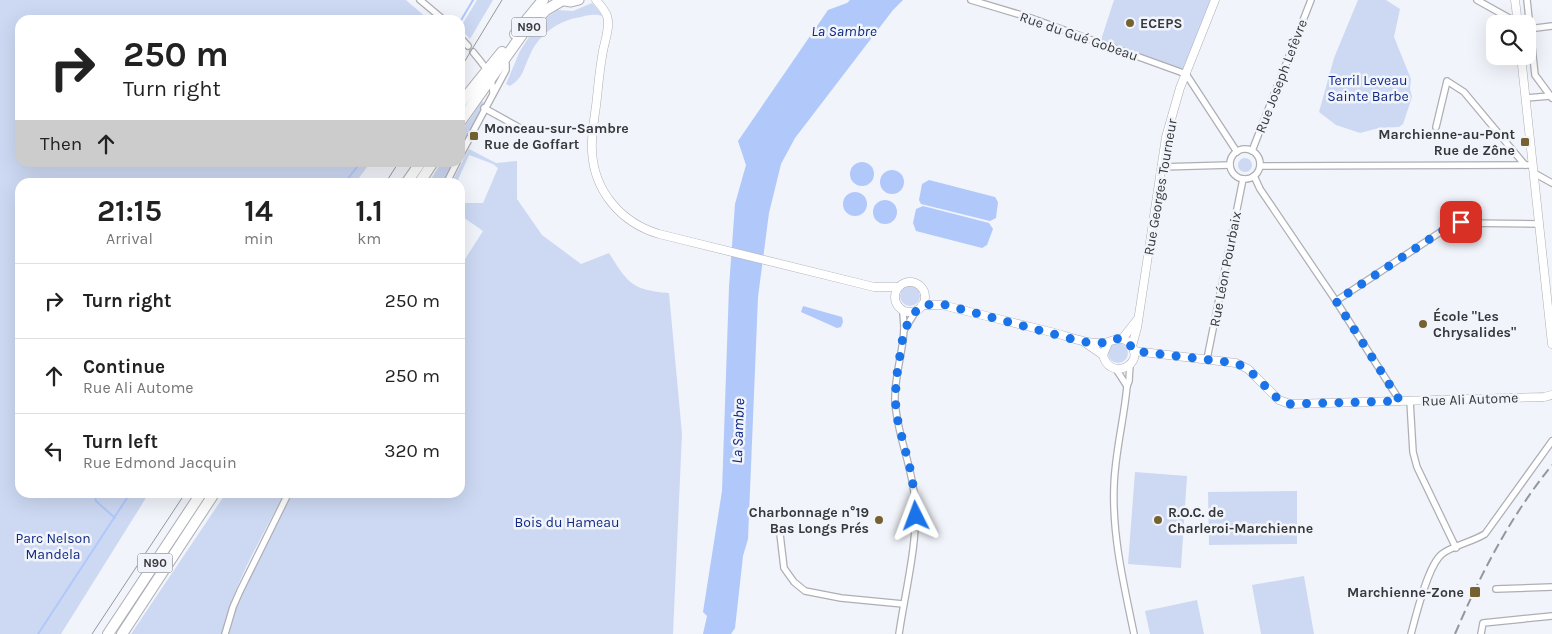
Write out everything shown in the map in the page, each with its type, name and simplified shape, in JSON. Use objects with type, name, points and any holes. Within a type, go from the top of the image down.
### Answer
[{"type":"highway","name":"N90","points":[[465,117],[484,98],[490,74],[520,27],[543,0]]},
{"type":"highway","name":"N90","points":[[465,99],[504,60],[528,28],[546,10],[560,0]]},
{"type":"highway","points":[[410,178],[418,167]]},
{"type":"highway","points":[[423,178],[430,167]]},
{"type":"highway","name":"N90","points":[[108,634],[198,498]]},
{"type":"highway","name":"N90","points":[[122,634],[211,498]]},
{"type":"main road","name":"N90","points":[[560,0],[570,2],[579,0]]},
{"type":"street","points":[[420,0],[438,15]]},
{"type":"street","points":[[595,0],[607,16],[608,23],[602,58],[592,149],[594,168],[600,186],[619,212],[637,225],[659,234],[874,288],[895,299]]},
{"type":"street","name":"Rue du Gué Gobeau","points":[[971,0],[1028,18],[1186,74]]},
{"type":"street","name":"Rue Georges Tourneur","points":[[1133,348],[1168,132],[1180,88],[1215,0]]},
{"type":"street","name":"Rue Joseph Lefèvre","points":[[1252,151],[1311,0]]},
{"type":"street","points":[[1477,0],[1504,15]]},
{"type":"street","points":[[1515,0],[1517,15]]},
{"type":"street","points":[[1527,0],[1528,15]]},
{"type":"street","points":[[1536,28],[1552,26]]},
{"type":"street","points":[[465,43],[468,46]]},
{"type":"street","points":[[473,52],[490,74],[493,93]]},
{"type":"street","points":[[465,146],[484,108],[484,98],[497,89],[506,70],[504,60]]},
{"type":"street","points":[[1522,65],[1530,167],[1539,224],[1552,344]]},
{"type":"street","points":[[1533,65],[1534,75],[1551,97]]},
{"type":"street","points":[[1186,74],[1237,152]]},
{"type":"street","points":[[1524,76],[1534,75]]},
{"type":"street","points":[[1436,127],[1447,81],[1464,92],[1530,167],[1552,183]]},
{"type":"street","points":[[1526,98],[1551,97]]},
{"type":"street","points":[[484,108],[520,128]]},
{"type":"street","points":[[1242,150],[1252,151],[1257,156],[1260,166],[1254,176],[1243,179],[1233,173],[1230,164],[1232,157],[1242,150]]},
{"type":"street","points":[[1161,167],[1230,164]]},
{"type":"street","points":[[1260,166],[1530,167]]},
{"type":"street","points":[[1254,176],[1260,189],[1336,301],[1400,401]]},
{"type":"street","name":"Rue Léon Pourbaix","points":[[1207,359],[1243,179]]},
{"type":"street","points":[[1336,301],[1451,225],[1461,222],[1539,224]]},
{"type":"street","points":[[916,311],[909,312],[897,306],[895,299],[897,288],[904,282],[914,282],[921,286],[925,294],[942,304],[1083,342],[1108,343]]},
{"type":"street","points":[[874,288],[897,288]]},
{"type":"street","points":[[904,330],[922,305],[925,294]]},
{"type":"street","points":[[922,305],[942,304]]},
{"type":"street","points":[[899,634],[914,541],[916,516],[914,490],[900,434],[896,405],[897,374],[904,330],[903,310]]},
{"type":"street","name":"Rue Georges Tourneur","points":[[1122,339],[1137,320]]},
{"type":"street","points":[[1103,355],[1108,343],[1114,339],[1122,339],[1133,348],[1134,356],[1130,364],[1129,381],[1115,464],[1114,514],[1117,551],[1134,634]]},
{"type":"street","points":[[1083,342],[1103,355],[1107,364],[1116,369],[1127,386]]},
{"type":"street","name":"Rue Ali Autome","points":[[1133,348],[1236,363],[1248,369],[1279,400],[1290,404],[1552,396]]},
{"type":"street","points":[[1116,369],[1124,368],[1130,364]]},
{"type":"street","points":[[1410,401],[1413,452],[1417,467],[1456,548]]},
{"type":"street","points":[[1411,634],[1427,582],[1437,559],[1444,552],[1485,534],[1552,441]]},
{"type":"street","points":[[225,634],[232,607],[286,498]]},
{"type":"street","points":[[780,534],[784,568],[794,582],[805,591],[841,598],[903,604]]},
{"type":"street","points":[[1496,589],[1552,587]]},
{"type":"street","points":[[1481,634],[1483,623],[1552,616]]},
{"type":"green space","name":"Parc Nelson Mandela","points":[[0,0],[406,0],[423,15],[15,15],[15,167],[367,167],[359,178],[15,178],[15,498],[146,498],[61,634],[0,634]]},
{"type":"green space","points":[[477,0],[493,0],[470,39],[465,34],[465,20]]},
{"type":"green space","points":[[1114,0],[1215,0],[1186,74],[1100,43]]},
{"type":"green space","name":"Terril Leveau Sainte Barbe","points":[[1358,0],[1386,0],[1400,9],[1394,37],[1411,79],[1410,89],[1412,97],[1403,124],[1399,127],[1379,128],[1360,133],[1336,125],[1319,112],[1334,58]]},
{"type":"green space","points":[[592,3],[603,16],[586,16],[555,26],[533,48],[518,79],[510,86],[506,84],[520,51],[529,37],[546,18],[558,10],[573,11]]},
{"type":"green space","points":[[482,101],[484,103],[465,139],[465,126]]},
{"type":"green space","name":"Bois du Hameau","points":[[469,149],[496,163],[517,161],[517,199],[542,235],[581,264],[609,253],[626,278],[638,287],[669,293],[682,434],[673,634],[229,634],[232,617],[239,599],[290,498],[465,498],[465,259],[483,231],[465,218],[465,203],[483,203],[498,168],[493,164],[469,155],[465,164],[465,157]]},
{"type":"green space","points":[[1242,158],[1248,158],[1252,165],[1248,172],[1242,172],[1238,168],[1238,162]]},
{"type":"green space","points":[[439,167],[451,167],[445,178],[432,178]]},
{"type":"green space","name":"Bois du Hameau","points":[[460,167],[464,167],[459,178],[454,178]]},
{"type":"green space","points":[[906,286],[914,286],[920,292],[920,300],[914,306],[906,306],[900,300],[900,292]]},
{"type":"green space","points":[[1114,343],[1122,343],[1128,349],[1128,357],[1122,363],[1114,363],[1108,357],[1108,349]]},
{"type":"green space","name":"R.O.C. de Charleroi-Marchienne","points":[[1135,472],[1187,476],[1181,568],[1128,564]]},
{"type":"green space","name":"R.O.C. de Charleroi-Marchienne","points":[[1297,491],[1297,544],[1209,545],[1208,492]]},
{"type":"green space","points":[[223,498],[281,498],[233,597],[222,634],[131,634]]},
{"type":"green space","name":"R.O.C. de Charleroi-Marchienne","points":[[1304,576],[1314,634],[1261,634],[1252,585]]},
{"type":"green space","points":[[1197,600],[1204,634],[1150,634],[1145,611]]},
{"type":"water","name":"La Sambre","points":[[850,0],[903,0],[893,10],[795,138],[781,164],[769,213],[758,297],[748,539],[743,556],[735,628],[731,634],[703,634],[707,616],[703,612],[722,491],[729,287],[735,204],[746,165],[738,141],[828,10]]},
{"type":"water","points":[[862,162],[867,163],[873,169],[873,179],[867,185],[862,186],[857,185],[851,179],[850,174],[851,169],[857,163]]},
{"type":"water","points":[[892,170],[897,171],[903,177],[903,187],[897,193],[892,194],[887,193],[881,187],[880,182],[881,177],[887,171]]},
{"type":"water","points":[[929,180],[995,197],[998,202],[996,218],[990,221],[921,204],[919,200],[922,184]]},
{"type":"water","points":[[855,192],[860,193],[866,199],[866,209],[860,215],[855,216],[850,215],[844,209],[843,204],[844,199],[850,193]]},
{"type":"water","points":[[885,200],[890,201],[896,207],[896,217],[890,223],[885,224],[880,223],[874,217],[873,212],[874,207],[880,201]]},
{"type":"water","points":[[923,206],[989,223],[993,229],[987,245],[982,248],[916,231],[913,223],[916,209]]},
{"type":"water","points":[[803,306],[842,317],[841,327],[837,328],[801,312]]},
{"type":"waterway","points":[[464,15],[473,0]]},
{"type":"waterway","points":[[348,178],[357,167]]},
{"type":"waterway","points":[[95,498],[96,501],[115,518]]},
{"type":"waterway","points":[[38,634],[127,498]]},
{"type":"tram line","points":[[465,61],[502,0]]},
{"type":"tram line","points":[[389,178],[396,167]]},
{"type":"tram line","points":[[92,634],[182,498]]},
{"type":"railway","points":[[1455,634],[1486,567],[1510,525],[1552,465]]},
{"type":"place","name":"ECEPS","points":[[1130,23]]},
{"type":"place","name":"Monceau-sur-Sambre Rue de Goffart","points":[[474,136]]},
{"type":"place","name":"Marchienne-au-Pont Rue de Zône","points":[[1525,142]]},
{"type":"place","name":"École \"Les Chrysalides\"","points":[[1423,324]]},
{"type":"place","name":"Charbonnage n°19 Bas Longs Prés","points":[[879,520]]},
{"type":"place","name":"R.O.C. de Charleroi-Marchienne","points":[[1158,520]]},
{"type":"place","name":"Marchienne-Zone","points":[[1475,592]]},
{"type":"route","points":[[916,516],[912,476],[900,434],[895,399],[904,330],[922,305],[942,304],[1083,342],[1108,343],[1119,338],[1128,342],[1134,351],[1236,363],[1248,369],[1279,400],[1290,404],[1400,401],[1336,301],[1451,225],[1461,222]]}]
